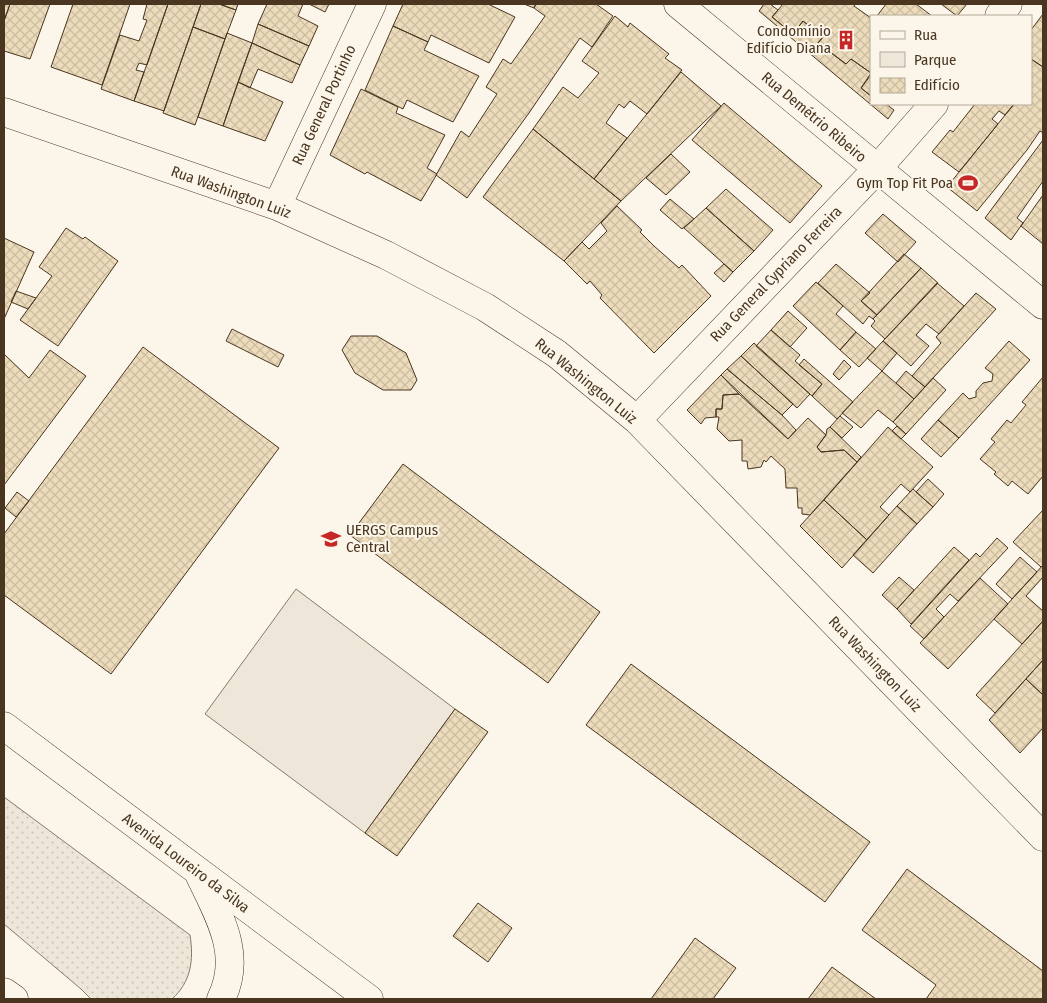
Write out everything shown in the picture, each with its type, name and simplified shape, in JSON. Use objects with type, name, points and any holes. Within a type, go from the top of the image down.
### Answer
[{"type":"street","name":"Rua General Portinho","points":[[277,206],[372,4]]},
{"type":"street","name":"Rua Demétrio Ribeiro","points":[[678,4],[1043,305]]},
{"type":"street","points":[[1000,15],[1008,4]]},
{"type":"street","name":"Rua General Cypriano Ferreira","points":[[637,420],[877,169],[933,105]]},
{"type":"street","name":"Rua Washington Luiz","points":[[4,112],[277,206],[386,255],[485,307],[557,354],[637,420],[1043,837]]},
{"type":"street","name":"Avenida Loureiro da Silva","points":[[4,726],[198,873],[369,999]]},
{"type":"street","points":[[198,873],[220,918],[230,953],[231,967],[228,982],[221,999]]},
{"type":"street","points":[[4,992],[14,999]]},
{"type":"green space","points":[[296,589],[455,709],[365,833],[205,714]]},
{"type":"green space","points":[[4,797],[190,935],[192,953],[190,970],[183,985],[172,999],[91,999],[4,924]]},
{"type":"building","points":[[4,4],[10,4],[4,21]]},
{"type":"building","points":[[10,4],[50,4],[30,59],[4,51],[4,21]]},
{"type":"building","points":[[73,4],[130,4],[102,85],[51,67]]},
{"type":"building","points":[[147,4],[168,4],[147,65],[139,63],[136,70],[144,72],[134,101],[101,89],[120,35],[139,41],[147,20],[143,19]]},
{"type":"building","points":[[168,4],[201,4],[164,111],[134,101]]},
{"type":"building","points":[[201,4],[219,4],[236,10],[225,39],[193,27]]},
{"type":"building","points":[[219,4],[238,4],[236,10]]},
{"type":"building","points":[[267,4],[303,4],[298,16],[318,26],[309,46],[258,24]]},
{"type":"building","points":[[309,4],[329,4],[325,12]]},
{"type":"building","points":[[403,4],[488,4],[515,17],[489,63],[431,35],[428,42],[393,26]]},
{"type":"building","points":[[524,4],[536,4],[534,8]]},
{"type":"building","points":[[536,4],[596,4],[613,16],[592,47],[580,38],[529,113],[467,198],[436,175],[461,131],[469,137],[497,94],[486,87],[503,59],[511,64],[545,16],[534,8]]},
{"type":"building","points":[[764,4],[770,4],[778,10],[772,17],[793,34],[803,21],[823,37],[818,43],[846,64],[851,59],[870,72],[861,88],[870,95],[870,104],[759,11]]},
{"type":"building","name":"Condomínio Edifício Diana","points":[[783,4],[855,4],[854,6],[870,17],[870,72],[851,59],[846,64],[818,43],[823,37],[803,21],[793,34],[772,17]]},
{"type":"building","points":[[886,4],[916,4],[931,15],[878,15]]},
{"type":"building","points":[[941,4],[967,4],[958,15]]},
{"type":"building","points":[[1043,14],[1043,67],[1032,60],[1032,29]]},
{"type":"building","points":[[615,16],[628,27],[630,23],[669,54],[665,58],[682,70],[647,114],[630,101],[624,108],[619,104],[606,123],[627,138],[594,179],[533,129],[563,87],[578,98],[599,73],[582,61]]},
{"type":"building","points":[[258,24],[309,46],[300,65],[252,43]]},
{"type":"building","points":[[393,26],[428,42],[424,50],[479,76],[453,122],[407,100],[403,109],[365,90]]},
{"type":"building","points":[[193,27],[225,39],[195,125],[163,113]]},
{"type":"building","points":[[227,33],[252,43],[223,126],[198,117]]},
{"type":"building","points":[[252,43],[300,65],[292,83],[258,69],[250,88],[238,82]]},
{"type":"building","points":[[1032,60],[1043,67],[1043,133],[1040,131],[1027,150],[977,211],[947,187],[1013,105],[1032,105]]},
{"type":"building","points":[[681,72],[721,106],[621,201],[594,179]]},
{"type":"building","name":"Condomínio Edifício Diana","points":[[870,76],[870,95],[861,88]]},
{"type":"building","points":[[238,82],[283,102],[265,141],[223,126]]},
{"type":"building","points":[[361,89],[398,107],[396,113],[445,135],[427,168],[437,174],[421,201],[367,172],[365,174],[330,155]]},
{"type":"building","points":[[724,103],[822,186],[790,223],[692,140]]},
{"type":"building","points":[[871,105],[887,105],[894,110],[888,119]]},
{"type":"building","points":[[974,105],[1013,105],[1005,115],[999,111],[992,119],[998,124],[959,172],[932,152],[950,130],[953,132]]},
{"type":"building","points":[[533,129],[621,201],[564,261],[483,197]]},
{"type":"building","points":[[1043,140],[1043,181],[1017,218],[1023,223],[1011,240],[985,218]]},
{"type":"building","points":[[671,154],[690,172],[666,195],[646,178]]},
{"type":"building","points":[[726,189],[773,230],[754,251],[706,208]]},
{"type":"building","points":[[1043,195],[1043,244],[1021,226]]},
{"type":"building","points":[[670,199],[694,219],[682,229],[660,210]]},
{"type":"building","points":[[617,206],[642,230],[640,232],[654,246],[679,268],[682,265],[711,296],[654,353],[600,298],[602,295],[590,281],[587,284],[564,261],[582,242],[589,249],[607,231],[601,223]]},
{"type":"building","points":[[706,208],[754,251],[733,272],[684,228]]},
{"type":"building","points":[[883,214],[916,242],[898,262],[865,233]]},
{"type":"building","points":[[66,228],[83,239],[85,237],[118,261],[58,346],[20,320],[52,276],[39,267]]},
{"type":"building","points":[[4,238],[34,252],[4,319]]},
{"type":"building","points":[[904,254],[921,268],[877,315],[861,301]]},
{"type":"building","points":[[724,264],[733,272],[724,282],[714,273]]},
{"type":"building","points":[[836,264],[870,293],[861,301],[877,315],[873,319],[869,316],[863,324],[818,283]]},
{"type":"building","points":[[921,268],[938,283],[885,339],[871,326],[875,321],[873,319]]},
{"type":"building","points":[[816,282],[843,306],[836,314],[856,332],[840,350],[793,306]]},
{"type":"building","points":[[937,283],[964,306],[939,334],[926,324],[916,335],[929,346],[911,366],[883,341]]},
{"type":"building","points":[[16,291],[36,298],[28,309],[11,302]]},
{"type":"building","points":[[976,293],[996,309],[925,387],[912,376],[941,343],[936,337]]},
{"type":"building","points":[[788,311],[807,328],[790,347],[771,330]]},
{"type":"building","points":[[232,329],[284,355],[278,367],[226,341]]},
{"type":"building","points":[[771,330],[800,355],[795,361],[822,384],[812,396],[756,346]]},
{"type":"building","points":[[856,332],[876,349],[859,367],[840,350]]},
{"type":"building","points":[[351,336],[377,336],[406,353],[417,380],[411,390],[383,390],[355,373],[342,350]]},
{"type":"building","points":[[883,341],[897,353],[882,371],[867,358]]},
{"type":"building","points":[[1009,341],[1030,360],[959,438],[938,420],[963,393],[969,399],[976,397],[976,391],[983,383],[992,381],[993,374],[985,368]]},
{"type":"building","points":[[754,343],[810,394],[797,408],[741,356]]},
{"type":"building","points":[[143,347],[279,448],[111,674],[4,595],[4,534]]},
{"type":"building","points":[[50,350],[86,376],[4,485],[4,354],[29,378]]},
{"type":"building","points":[[741,356],[793,404],[782,415],[727,369]]},
{"type":"building","points":[[804,359],[853,402],[837,419],[812,396],[822,384],[799,365]]},
{"type":"building","points":[[844,360],[851,367],[839,380],[833,374]]},
{"type":"building","points":[[727,369],[782,415],[796,430],[788,439],[721,375]]},
{"type":"building","points":[[882,371],[914,399],[893,422],[878,410],[861,428],[842,413]]},
{"type":"building","points":[[906,371],[925,387],[914,399],[896,383]]},
{"type":"building","points":[[721,375],[739,394],[723,395],[722,409],[716,409],[716,417],[705,418],[701,424],[687,410]]},
{"type":"building","points":[[1043,377],[1043,476],[1028,494],[1012,481],[1008,486],[994,474],[996,472],[980,459],[995,442],[991,439],[1007,420],[1011,423],[1026,405],[1022,402]]},
{"type":"building","points":[[933,378],[946,390],[906,434],[893,422]]},
{"type":"building","points":[[739,394],[788,439],[808,418],[826,435],[817,447],[821,452],[844,450],[857,462],[810,515],[802,514],[802,508],[798,508],[797,488],[786,488],[785,469],[771,456],[766,462],[764,460],[761,467],[748,469],[747,461],[742,461],[742,440],[729,441],[717,429],[719,417],[716,417],[716,409],[722,409],[723,395]]},
{"type":"building","points":[[840,416],[853,427],[842,438],[830,427]]},
{"type":"building","points":[[938,420],[959,438],[941,457],[921,439]]},
{"type":"building","points":[[897,426],[906,434],[901,439],[892,431]]},
{"type":"building","points":[[830,427],[861,457],[857,462],[844,450],[821,452],[817,447]]},
{"type":"building","points":[[888,427],[933,467],[910,492],[901,484],[880,507],[889,515],[867,540],[824,500]]},
{"type":"building","points":[[403,464],[600,612],[548,683],[350,535]]},
{"type":"building","points":[[928,479],[944,494],[933,507],[916,492]]},
{"type":"building","points":[[913,489],[933,507],[917,524],[897,506]]},
{"type":"building","points":[[17,492],[29,501],[16,517],[5,508]]},
{"type":"building","points":[[824,500],[867,540],[842,568],[800,526]]},
{"type":"building","points":[[897,506],[917,524],[873,573],[853,555]]},
{"type":"building","points":[[1043,510],[1043,565],[1041,567],[1013,542]]},
{"type":"building","points":[[997,538],[1008,548],[958,601],[950,594],[936,609],[944,617],[924,639],[910,626],[976,553],[980,557]]},
{"type":"building","points":[[954,547],[969,560],[911,624],[897,609]]},
{"type":"building","points":[[1020,557],[1037,572],[1012,599],[996,584]]},
{"type":"building","points":[[1043,565],[1043,577],[1026,596],[1043,611],[1043,621],[1022,644],[994,619]]},
{"type":"building","points":[[899,577],[914,590],[897,609],[882,595]]},
{"type":"building","points":[[980,578],[1008,604],[948,669],[920,643]]},
{"type":"building","points":[[1043,621],[1043,660],[995,713],[976,695]]},
{"type":"building","points":[[1043,660],[1043,695],[1026,679]]},
{"type":"building","points":[[631,664],[870,842],[825,902],[586,725]]},
{"type":"building","points":[[1026,679],[1043,695],[1043,728],[1020,753],[989,720]]},
{"type":"building","points":[[455,709],[488,732],[397,856],[365,833]]},
{"type":"building","points":[[907,869],[1043,971],[1043,999],[926,999],[936,985],[862,930]]},
{"type":"building","points":[[478,903],[512,928],[488,962],[453,936]]},
{"type":"building","points":[[695,938],[736,968],[713,999],[651,999]]},
{"type":"building","points":[[832,967],[876,999],[808,999]]},
{"type":"place","name":"Condomínio Edifício Diana","points":[[846,40]]},
{"type":"place","name":"Gym Top Fit Poa","points":[[968,183]]},
{"type":"place","name":"UERGS Campus Central","points":[[331,539]]}]
